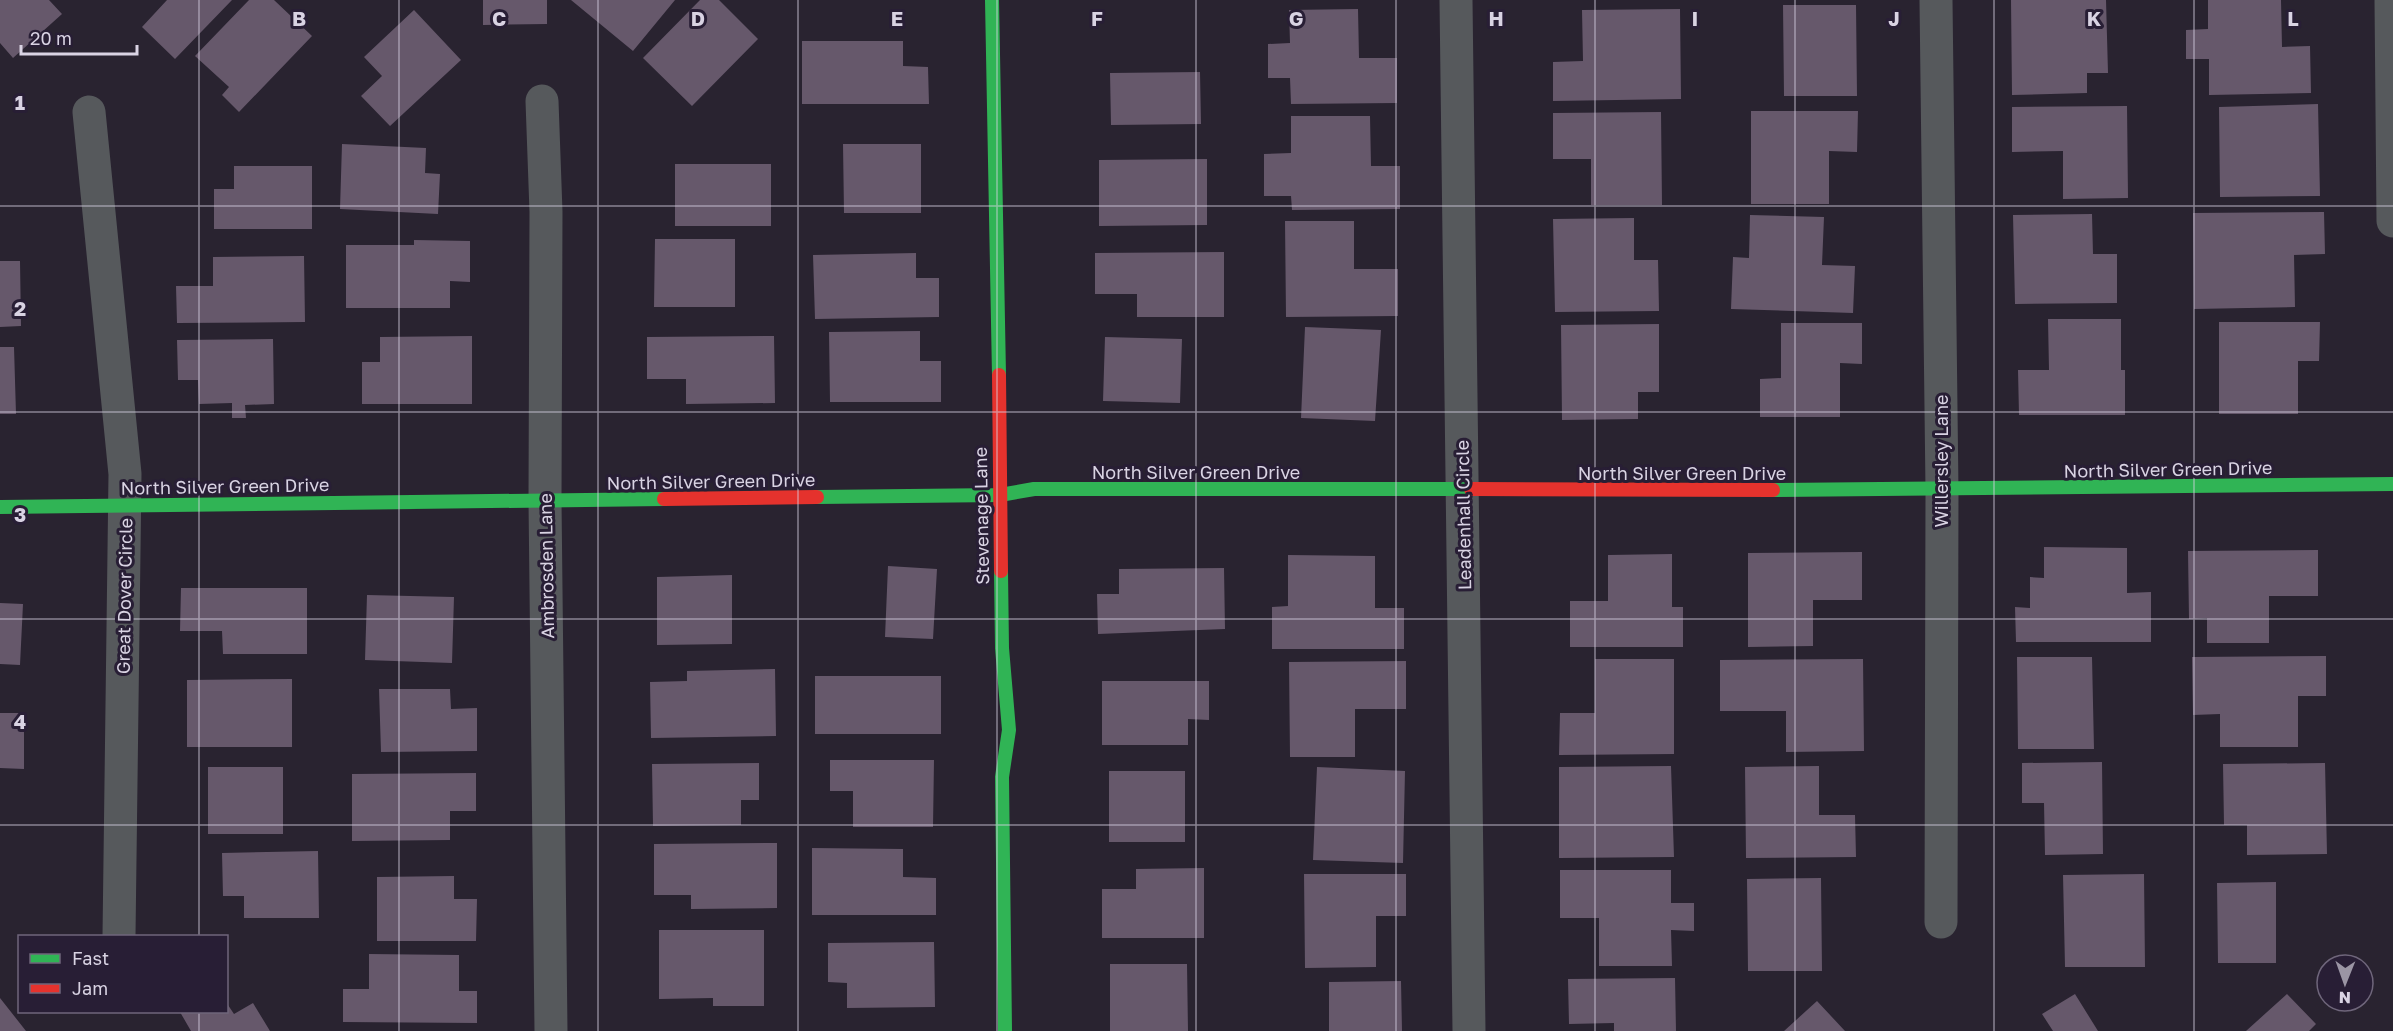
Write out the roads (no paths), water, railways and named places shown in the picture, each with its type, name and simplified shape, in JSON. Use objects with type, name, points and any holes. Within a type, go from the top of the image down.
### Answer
[{"type":"street","name":"Stevenage Lane","points":[[992,0],[1002,648],[1009,730],[1002,777],[1005,1031]]},
{"type":"street","name":"Leadenhall Circle","points":[[1456,0],[1469,1031]]},
{"type":"street","name":"Willersley Lane","points":[[1936,0],[1942,490],[1941,921]]},
{"type":"street","points":[[2391,0],[2393,221]]},
{"type":"street","name":"Ambrosden Lane","points":[[542,101],[546,212],[545,501],[550,1031]]},
{"type":"street","name":"Great Dover Circle","points":[[89,112],[124,462],[119,935]]},
{"type":"street","name":"North Silver Green Drive","points":[[0,507],[1000,495],[1034,489],[1463,492],[1942,490],[2393,484]]}]
